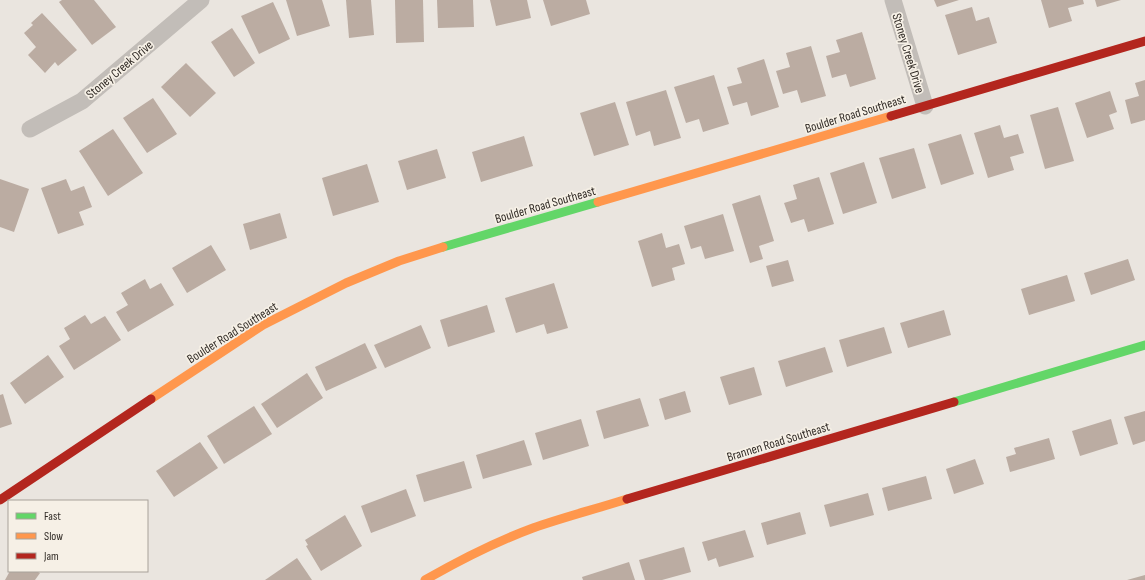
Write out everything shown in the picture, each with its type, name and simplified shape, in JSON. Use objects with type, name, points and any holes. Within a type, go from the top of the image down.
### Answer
[{"type":"street","name":"Stoney Creek Drive","points":[[30,129],[82,101],[201,0]]},
{"type":"street","name":"Stoney Creek Drive","points":[[893,0],[925,106]]},
{"type":"street","name":"Boulder Road Southeast","points":[[0,500],[263,325],[346,283],[399,262],[460,242],[1145,41]]},
{"type":"street","name":"Brannen Road Southeast","points":[[425,580],[468,555],[522,532],[1145,345]]},
{"type":"building","points":[[62,0],[94,0],[116,27],[92,45],[59,2]]},
{"type":"building","points":[[286,0],[322,0],[330,26],[297,36]]},
{"type":"building","points":[[346,0],[371,0],[374,35],[349,38]]},
{"type":"building","points":[[395,0],[423,0],[424,42],[396,43]]},
{"type":"building","points":[[437,0],[473,0],[474,27],[438,28]]},
{"type":"building","points":[[490,0],[527,0],[531,18],[496,26]]},
{"type":"building","points":[[543,0],[586,0],[590,14],[551,26]]},
{"type":"building","points":[[934,0],[959,0],[937,7]]},
{"type":"building","points":[[1041,0],[1083,0],[1084,4],[1068,8],[1072,21],[1049,28]]},
{"type":"building","points":[[1095,0],[1121,0],[1097,7]]},
{"type":"building","points":[[273,2],[290,39],[259,54],[241,16]]},
{"type":"building","points":[[972,7],[976,21],[989,17],[997,43],[958,55],[945,15]]},
{"type":"building","points":[[42,13],[77,50],[58,66],[55,62],[45,73],[28,55],[36,47],[24,33],[33,25],[31,23]]},
{"type":"building","points":[[232,28],[255,63],[234,77],[211,42]]},
{"type":"building","points":[[862,32],[876,79],[850,87],[846,74],[832,78],[826,56],[840,52],[836,40]]},
{"type":"building","points":[[811,46],[826,96],[801,103],[797,90],[783,94],[776,71],[790,67],[786,53]]},
{"type":"building","points":[[764,59],[779,107],[751,116],[747,102],[733,106],[727,87],[742,83],[737,68]]},
{"type":"building","points":[[186,63],[216,93],[190,117],[161,87]]},
{"type":"building","points":[[714,75],[729,124],[703,132],[699,119],[686,123],[674,87]]},
{"type":"building","points":[[1145,80],[1145,120],[1131,124],[1125,100],[1139,96],[1135,83]]},
{"type":"building","points":[[666,90],[681,138],[654,146],[650,131],[636,136],[626,102]]},
{"type":"building","points":[[1110,91],[1117,112],[1109,115],[1114,129],[1087,138],[1075,103]]},
{"type":"building","points":[[153,98],[177,134],[147,153],[123,118]]},
{"type":"building","points":[[615,102],[629,145],[594,156],[580,113]]},
{"type":"building","points":[[1058,107],[1074,161],[1045,169],[1030,115]]},
{"type":"building","points":[[1000,125],[1004,138],[1018,134],[1024,153],[1010,157],[1014,170],[988,178],[974,133]]},
{"type":"building","points":[[113,129],[143,173],[108,196],[79,151]]},
{"type":"building","points":[[961,134],[974,174],[941,185],[928,144]]},
{"type":"building","points":[[524,136],[533,166],[481,182],[472,152]]},
{"type":"building","points":[[914,148],[926,188],[892,199],[879,158]]},
{"type":"building","points":[[437,149],[446,178],[407,190],[398,161]]},
{"type":"building","points":[[864,162],[877,203],[843,214],[830,173]]},
{"type":"building","points":[[367,164],[379,202],[333,216],[322,178]]},
{"type":"building","points":[[819,177],[834,224],[808,232],[804,219],[791,223],[784,203],[797,199],[793,185]]},
{"type":"building","points":[[0,179],[29,189],[14,232],[0,227]]},
{"type":"building","points":[[66,179],[71,191],[84,186],[92,207],[79,212],[84,225],[58,234],[41,188]]},
{"type":"building","points":[[760,195],[774,241],[759,246],[763,259],[750,263],[732,204]]},
{"type":"building","points":[[280,213],[287,238],[250,250],[243,224]]},
{"type":"building","points":[[723,214],[734,251],[705,259],[701,246],[691,249],[684,226]]},
{"type":"building","points":[[662,233],[666,248],[679,244],[685,264],[672,268],[675,280],[652,287],[638,241]]},
{"type":"building","points":[[211,245],[226,270],[187,293],[172,268]]},
{"type":"building","points":[[1128,259],[1135,280],[1091,295],[1084,273]]},
{"type":"building","points":[[788,260],[794,281],[772,287],[766,266]]},
{"type":"building","points":[[1067,275],[1075,301],[1029,315],[1021,289]]},
{"type":"building","points":[[145,279],[150,289],[161,283],[174,305],[128,332],[116,312],[128,305],[121,293]]},
{"type":"building","points":[[554,283],[568,328],[547,334],[544,324],[516,333],[505,298]]},
{"type":"building","points":[[487,305],[495,332],[448,347],[440,320]]},
{"type":"building","points":[[944,310],[951,335],[908,348],[900,323]]},
{"type":"building","points":[[85,315],[91,324],[105,316],[121,340],[74,370],[59,346],[70,339],[64,328]]},
{"type":"building","points":[[421,325],[431,348],[385,368],[374,345]]},
{"type":"building","points":[[884,327],[892,353],[847,367],[839,340]]},
{"type":"building","points":[[365,343],[377,368],[326,391],[315,367]]},
{"type":"building","points":[[825,347],[833,372],[786,387],[778,361]]},
{"type":"building","points":[[48,355],[64,377],[25,404],[10,383]]},
{"type":"building","points":[[754,367],[762,395],[729,405],[720,377]]},
{"type":"building","points":[[307,373],[323,398],[277,428],[261,404]]},
{"type":"building","points":[[685,391],[691,412],[665,420],[659,399]]},
{"type":"building","points":[[3,394],[12,424],[0,428],[0,395]]},
{"type":"building","points":[[640,398],[649,426],[604,439],[596,411]]},
{"type":"building","points":[[254,406],[272,434],[224,464],[207,436]]},
{"type":"building","points":[[1145,411],[1145,441],[1133,445],[1124,417]]},
{"type":"building","points":[[581,419],[589,446],[543,460],[535,433]]},
{"type":"building","points":[[1111,419],[1118,444],[1080,456],[1072,431]]},
{"type":"building","points":[[1049,438],[1055,459],[1010,472],[1006,457],[1016,454],[1014,448]]},
{"type":"building","points":[[524,440],[532,465],[483,479],[476,455]]},
{"type":"building","points":[[200,442],[218,468],[174,497],[156,471]]},
{"type":"building","points":[[975,459],[984,484],[954,494],[946,469]]},
{"type":"building","points":[[464,461],[472,488],[424,502],[416,475]]},
{"type":"building","points":[[926,476],[932,499],[888,511],[882,488]]},
{"type":"building","points":[[406,489],[416,516],[371,533],[361,506]]},
{"type":"building","points":[[868,493],[874,515],[830,527],[824,505]]},
{"type":"building","points":[[800,512],[806,534],[767,545],[761,523]]},
{"type":"building","points":[[345,515],[362,546],[321,571],[306,546],[308,545],[305,540]]},
{"type":"building","points":[[745,530],[754,557],[719,567],[716,558],[708,561],[702,542]]},
{"type":"building","points":[[684,547],[691,572],[662,580],[645,580],[639,560]]},
{"type":"building","points":[[297,558],[312,580],[265,580]]},
{"type":"building","points":[[629,562],[635,580],[583,580],[582,577]]},
{"type":"building","points":[[9,572],[40,573],[35,580],[5,580]]},
{"type":"building","points":[[1145,575],[1145,580],[1127,580]]},
{"type":"traffic: fast","points":[[443,247],[598,202]]},
{"type":"traffic: fast","points":[[954,402],[1145,345]]},
{"type":"traffic: slow","points":[[598,202],[891,116]]},
{"type":"traffic: slow","points":[[151,399],[263,325],[346,283],[399,261],[443,247]]},
{"type":"traffic: slow","points":[[425,580],[451,565],[519,533],[556,520],[627,499]]},
{"type":"traffic: jam","points":[[891,116],[1145,41]]},
{"type":"traffic: jam","points":[[0,500],[151,399]]},
{"type":"traffic: jam","points":[[627,499],[954,402]]}]
